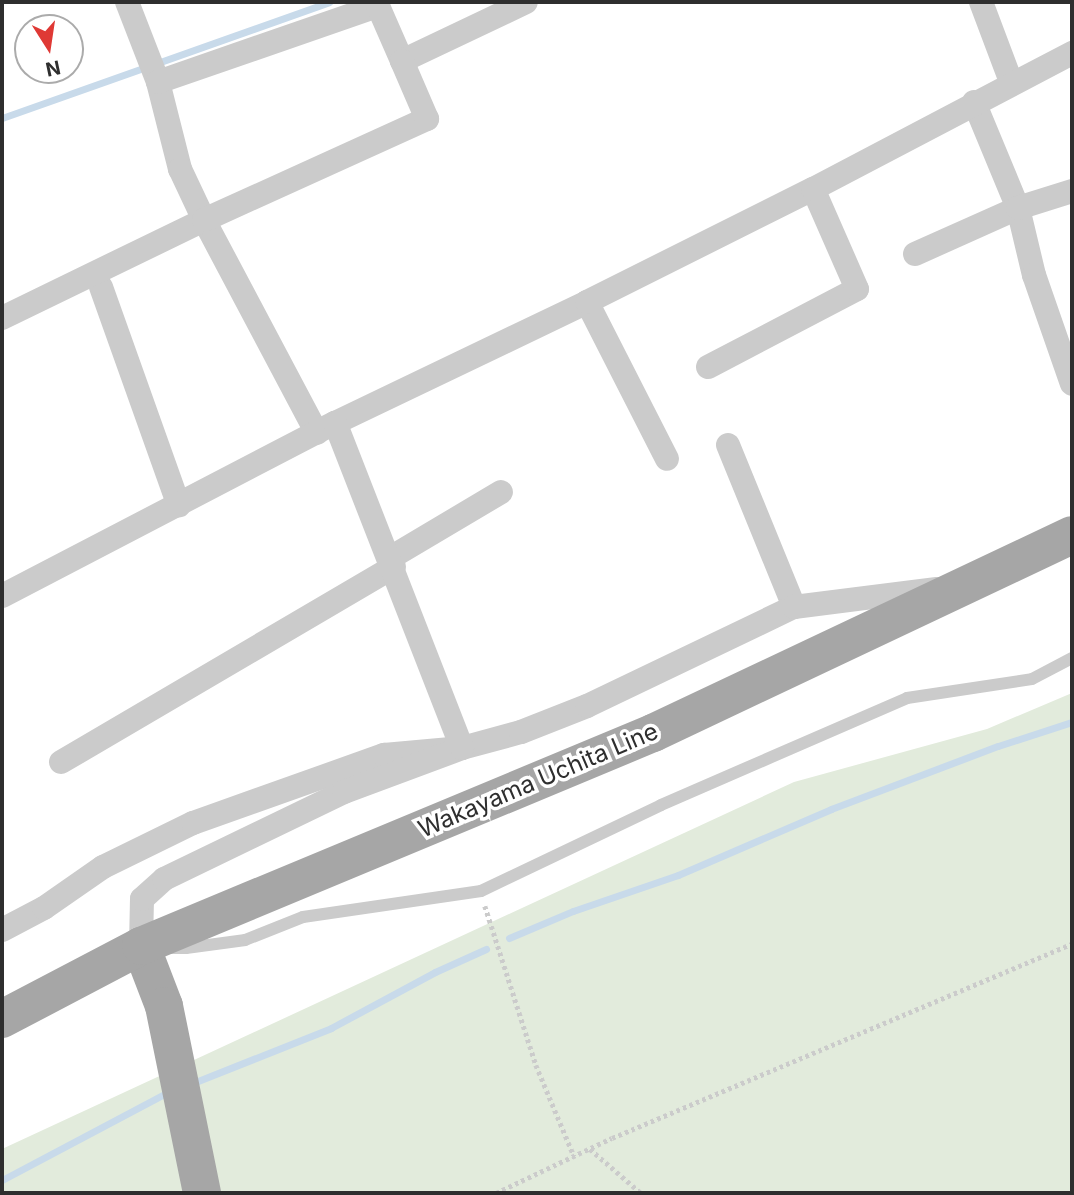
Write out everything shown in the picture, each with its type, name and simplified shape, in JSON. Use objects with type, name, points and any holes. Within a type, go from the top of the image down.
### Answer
[{"type":"main road","name":"Wakayama Uchita Line","points":[[2,1019],[141,946],[653,733],[1072,535]]},
{"type":"main road","points":[[141,946],[164,1006],[202,1193]]},
{"type":"street","points":[[127,2],[158,82],[180,169],[204,220],[326,428],[392,563],[462,748]]},
{"type":"street","points":[[402,61],[526,2]]},
{"type":"street","points":[[981,2],[1011,82]]},
{"type":"street","points":[[2,318],[204,220],[427,119],[378,6],[158,82]]},
{"type":"street","points":[[2,596],[326,428],[813,189],[1011,82],[1072,53]]},
{"type":"street","points":[[974,102],[1018,208],[1034,275],[1072,384]]},
{"type":"street","points":[[708,367],[856,289],[813,189]]},
{"type":"street","points":[[915,254],[1018,208],[1072,191]]},
{"type":"street","points":[[101,288],[178,506]]},
{"type":"street","points":[[587,302],[667,459]]},
{"type":"street","points":[[728,445],[794,607]]},
{"type":"street","points":[[61,762],[392,563],[501,492]]},
{"type":"street","points":[[141,946],[142,899],[164,878],[344,792],[462,748],[521,732],[587,706],[794,607],[968,586]]},
{"type":"street","points":[[2,930],[44,908],[103,867],[193,823],[384,755],[462,748]]},
{"type":"lane","points":[[141,946],[186,948],[245,940],[303,918],[481,891],[661,805],[906,698],[1032,679],[1072,658]]},
{"type":"path","points":[[481,891],[536,1065],[575,1156]]},
{"type":"path","points":[[496,1193],[590,1149],[1072,944]]},
{"type":"path","points":[[590,1149],[640,1193]]},
{"type":"green space","points":[[1072,693],[1072,1193],[2,1193],[2,1149],[794,782],[987,729]]},
{"type":"waterway","points":[[2,118],[329,2]]},
{"type":"waterway","points":[[509,938],[573,911],[678,875],[831,809],[998,746],[1072,722]]},
{"type":"waterway","points":[[193,1083],[331,1028],[435,972],[486,949]]},
{"type":"waterway","points":[[2,1180],[168,1092]]}]
